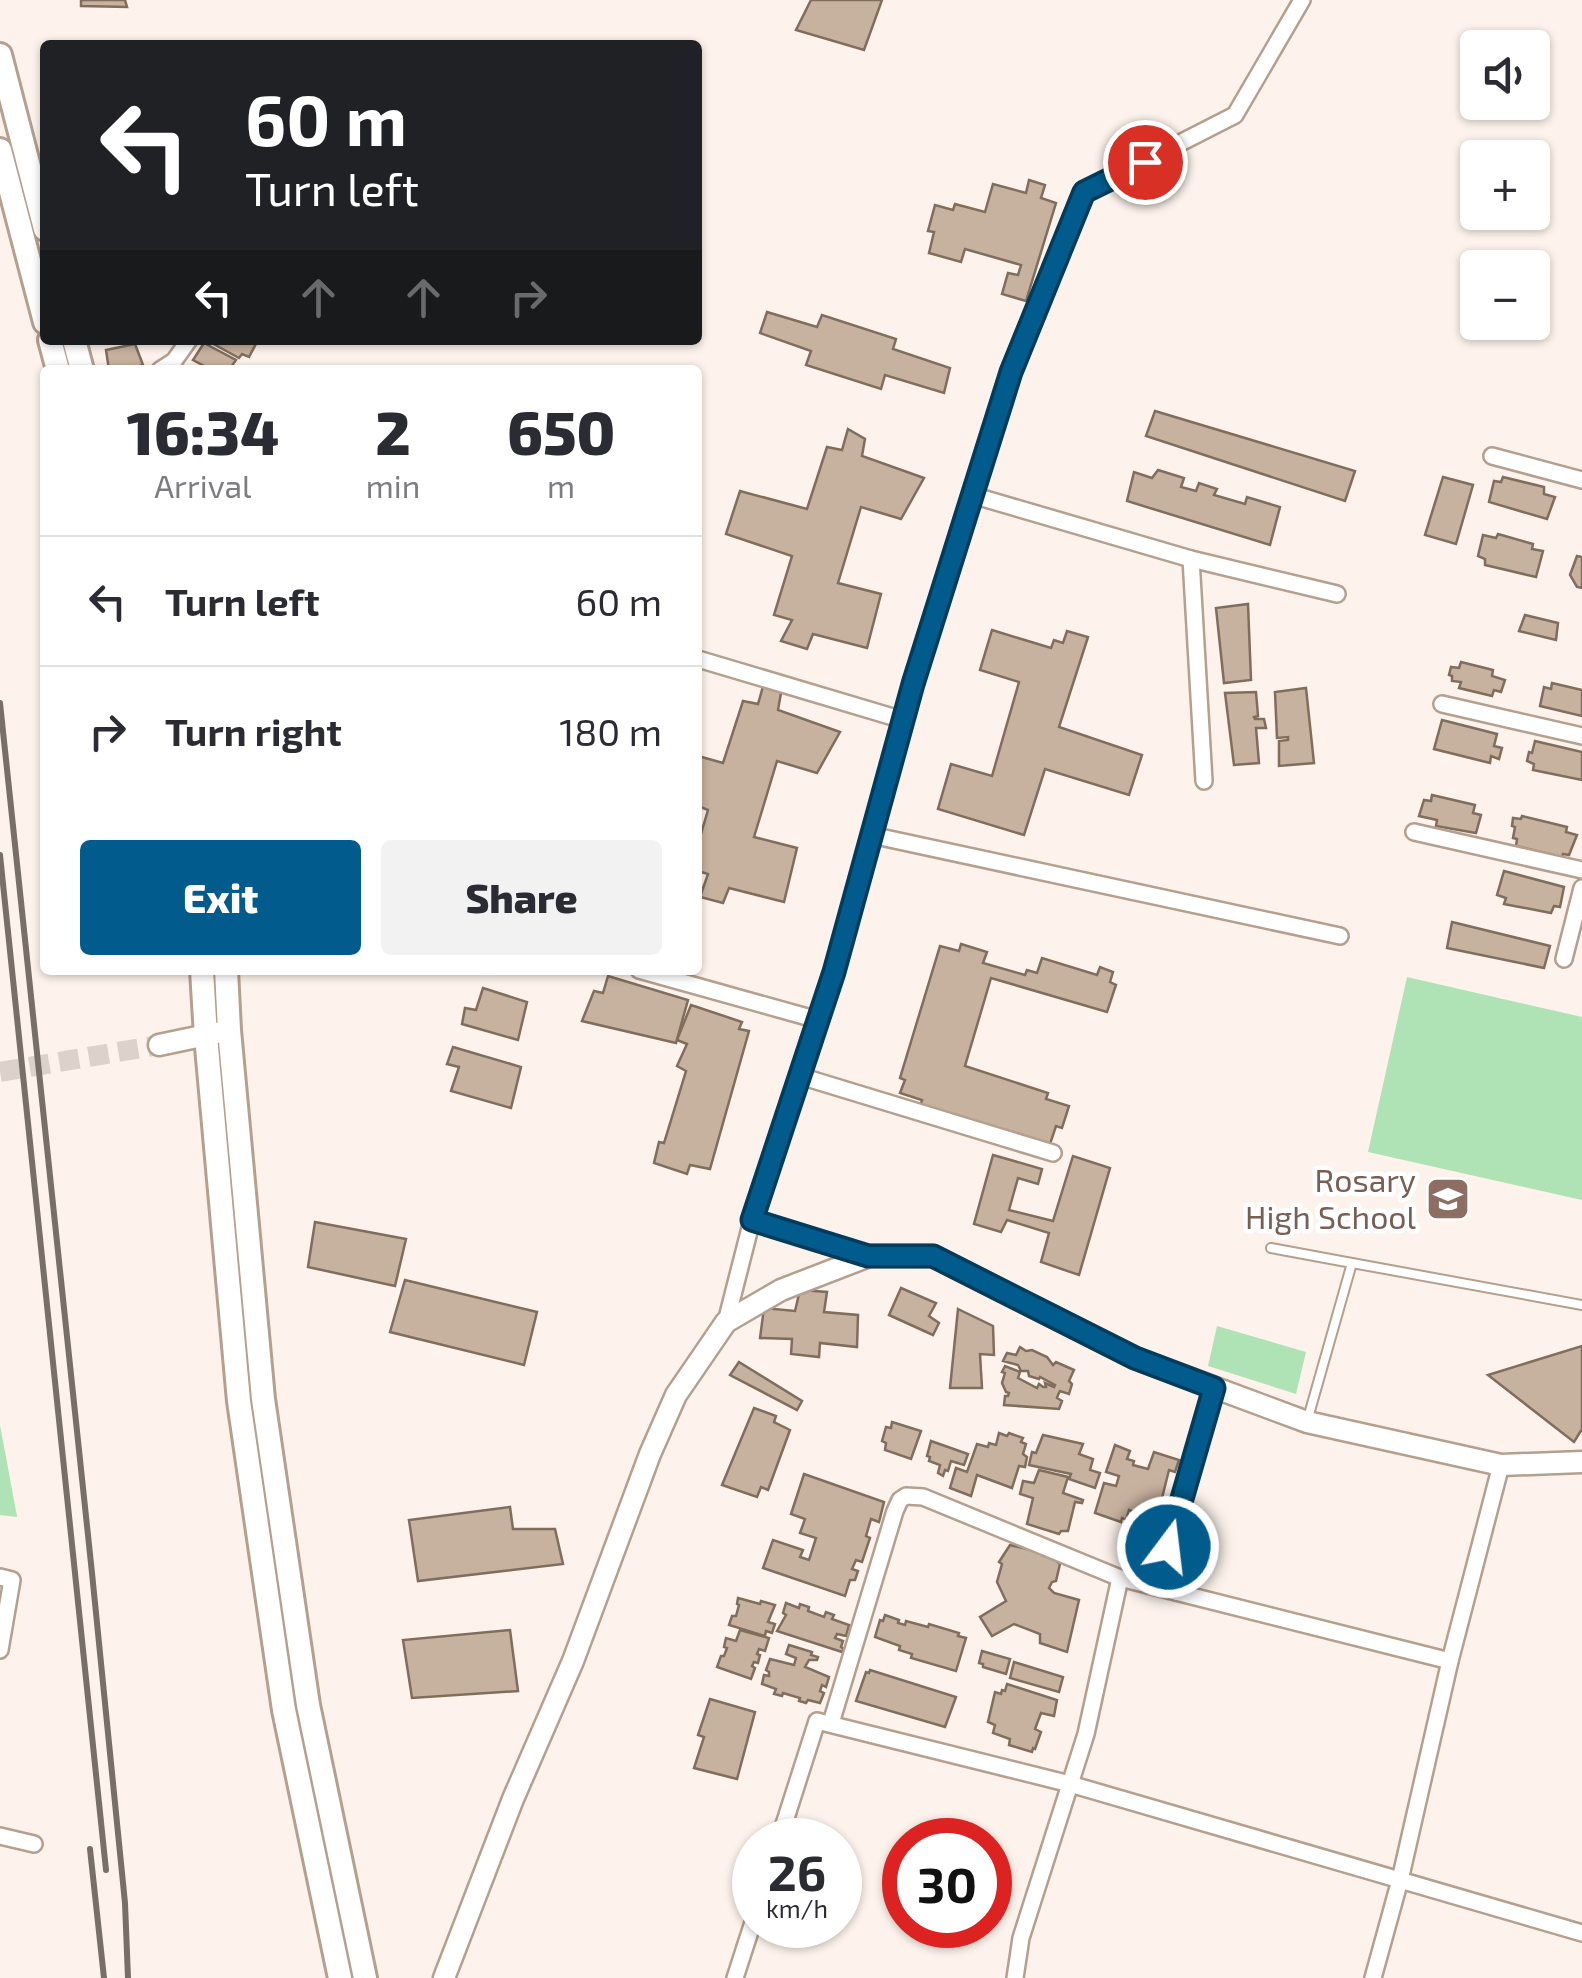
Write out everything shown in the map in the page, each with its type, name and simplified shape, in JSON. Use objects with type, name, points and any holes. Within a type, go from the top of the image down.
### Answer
[{"type":"main road","points":[[0,55],[40,210]]},
{"type":"main road","points":[[0,150],[40,303]]},
{"type":"main road","points":[[202,975],[240,1401],[284,1710],[340,1978]]},
{"type":"main road","points":[[226,975],[263,1398],[308,1705],[365,1978]]},
{"type":"street","points":[[444,1978],[512,1800],[572,1661],[650,1454],[676,1395],[726,1322],[752,1220],[834,972],[902,720],[972,495],[1011,372],[1084,192],[1235,116],[1302,0]]},
{"type":"street","points":[[167,365],[185,345]]},
{"type":"street","points":[[1492,456],[1582,480]]},
{"type":"street","points":[[972,495],[1191,559],[1337,594]]},
{"type":"street","points":[[1191,559],[1204,781]]},
{"type":"street","points":[[702,660],[902,720]]},
{"type":"street","points":[[1442,704],[1582,736]]},
{"type":"street","points":[[1414,832],[1582,870]]},
{"type":"street","points":[[871,835],[1340,936]]},
{"type":"street","points":[[1564,958],[1582,888]]},
{"type":"street","points":[[657,975],[818,1020]]},
{"type":"street","points":[[159,1045],[229,1030]]},
{"type":"street","points":[[800,1076],[1053,1154]]},
{"type":"street","points":[[752,1220],[868,1256],[933,1256],[1135,1358],[1307,1422],[1501,1465],[1582,1462]]},
{"type":"street","points":[[726,1322],[781,1290],[868,1256]]},
{"type":"street","points":[[1176,1592],[1169,1538],[1214,1388]]},
{"type":"street","points":[[1373,1978],[1501,1465]]},
{"type":"street","points":[[831,1723],[895,1511],[906,1496],[923,1496],[1120,1578],[1450,1661]]},
{"type":"street","points":[[0,1577],[12,1580],[0,1650]]},
{"type":"street","points":[[1015,1978],[1022,1938],[1086,1734],[1120,1578]]},
{"type":"street","points":[[786,1818],[817,1722],[831,1723],[1070,1784],[1582,1934]]},
{"type":"street","points":[[0,1836],[34,1844]]},
{"type":"street","points":[[735,1978],[745,1948]]},
{"type":"lane","points":[[1271,1248],[1582,1305]]},
{"type":"lane","points":[[1307,1422],[1352,1263]]},
{"type":"green space","points":[[1407,977],[1582,1017],[1582,1200],[1368,1152]]},
{"type":"green space","points":[[1217,1326],[1306,1352],[1296,1394],[1208,1366]]},
{"type":"green space","points":[[0,1425],[17,1516],[17,1517],[0,1515]]},
{"type":"building","points":[[81,0],[125,0],[127,7],[81,6]]},
{"type":"building","points":[[811,0],[882,0],[864,50],[796,30]]},
{"type":"building","points":[[1029,180],[1045,185],[1041,198],[1056,203],[1026,301],[1002,294],[1008,273],[1018,275],[1021,265],[965,249],[961,262],[929,253],[934,232],[928,231],[935,205],[953,210],[955,204],[985,212],[993,184],[1026,193]]},
{"type":"building","points":[[767,312],[817,327],[822,315],[896,339],[893,349],[950,368],[944,393],[885,375],[881,389],[806,365],[811,351],[760,333]]},
{"type":"building","points":[[135,345],[143,365],[108,365],[106,350]]},
{"type":"building","points":[[203,345],[208,345],[236,360],[232,365],[202,365],[193,360]]},
{"type":"building","points":[[215,345],[255,345],[249,357],[242,354],[239,358]]},
{"type":"building","points":[[1155,411],[1355,471],[1345,501],[1146,436]]},
{"type":"building","points":[[848,429],[865,439],[862,456],[924,478],[901,519],[861,507],[838,583],[881,594],[867,648],[813,634],[807,649],[781,641],[792,620],[774,615],[792,556],[726,534],[740,491],[807,509],[827,447],[842,450]]},
{"type":"building","points":[[1158,470],[1184,478],[1181,487],[1196,491],[1199,483],[1217,489],[1214,495],[1245,504],[1247,497],[1280,507],[1270,545],[1127,501],[1134,472],[1152,478]]},
{"type":"building","points":[[1443,477],[1473,485],[1456,544],[1425,535]]},
{"type":"building","points":[[1503,477],[1544,487],[1544,494],[1555,497],[1547,519],[1489,502],[1494,481],[1501,482]]},
{"type":"building","points":[[1498,534],[1533,544],[1532,549],[1543,551],[1536,577],[1485,565],[1485,559],[1478,556],[1483,535],[1496,538]]},
{"type":"building","points":[[1577,556],[1582,557],[1582,588],[1570,575]]},
{"type":"building","points":[[1248,604],[1251,680],[1224,683],[1216,608]]},
{"type":"building","points":[[1525,615],[1558,623],[1556,640],[1519,631]]},
{"type":"building","points":[[992,630],[1051,648],[1054,640],[1063,643],[1067,631],[1088,637],[1059,727],[1142,755],[1129,795],[1045,769],[1024,835],[938,809],[951,764],[992,776],[1019,682],[980,670]]},
{"type":"building","points":[[1461,662],[1493,670],[1492,676],[1505,680],[1501,692],[1494,690],[1492,696],[1459,688],[1461,682],[1452,681],[1449,675],[1451,667],[1459,668]]},
{"type":"building","points":[[764,683],[781,693],[778,710],[840,732],[817,773],[777,761],[754,837],[797,848],[784,902],[729,888],[723,903],[702,898],[708,874],[702,872],[702,830],[708,810],[702,808],[702,757],[723,763],[743,701],[758,704]]},
{"type":"building","points":[[1552,683],[1582,690],[1582,716],[1540,706],[1544,687],[1551,689]]},
{"type":"building","points":[[1306,688],[1314,763],[1279,766],[1279,741],[1288,737],[1277,738],[1275,692]]},
{"type":"building","points":[[1256,692],[1258,716],[1254,717],[1264,719],[1266,728],[1256,728],[1259,763],[1234,765],[1225,693]]},
{"type":"building","points":[[1442,720],[1497,734],[1494,746],[1502,748],[1499,759],[1491,756],[1490,763],[1434,749]]},
{"type":"building","points":[[1535,741],[1582,752],[1582,780],[1533,770],[1534,764],[1527,761]]},
{"type":"building","points":[[1432,795],[1475,805],[1473,813],[1481,815],[1476,833],[1436,826],[1437,820],[1419,816],[1424,800],[1431,801]]},
{"type":"building","points":[[1522,816],[1567,827],[1566,832],[1577,835],[1569,855],[1562,857],[1516,846],[1513,818]]},
{"type":"building","points":[[1504,871],[1564,887],[1560,907],[1554,906],[1551,913],[1504,904],[1506,898],[1497,895]]},
{"type":"building","points":[[1452,922],[1550,946],[1544,968],[1447,948]]},
{"type":"building","points":[[961,944],[987,952],[983,963],[1025,975],[1027,970],[1037,973],[1042,958],[1097,975],[1100,967],[1113,972],[1110,982],[1116,985],[1107,1012],[991,978],[965,1066],[1048,1093],[1046,1099],[1069,1106],[1062,1128],[1056,1126],[1049,1147],[920,1107],[922,1100],[900,1093],[905,1080],[900,1078],[940,946],[959,951]]},
{"type":"building","points":[[608,976],[688,1000],[676,1043],[582,1021],[594,991],[603,993]]},
{"type":"building","points":[[483,988],[527,1002],[518,1040],[462,1024],[465,1008],[476,1010]]},
{"type":"building","points":[[691,1005],[742,1022],[739,1029],[749,1031],[710,1169],[690,1165],[687,1174],[654,1163],[686,1071],[677,1066],[687,1044],[677,1040]]},
{"type":"building","points":[[453,1047],[521,1067],[511,1108],[451,1091],[459,1067],[447,1064]]},
{"type":"building","points":[[993,1155],[1042,1169],[1038,1184],[1018,1178],[1009,1210],[1053,1221],[1073,1156],[1110,1168],[1079,1275],[1041,1262],[1049,1233],[1007,1220],[1001,1232],[974,1224]]},
{"type":"building","points":[[315,1222],[406,1239],[395,1286],[308,1267]]},
{"type":"building","points":[[405,1280],[537,1312],[524,1365],[390,1332]]},
{"type":"building","points":[[901,1288],[936,1303],[929,1316],[939,1323],[933,1335],[889,1315]]},
{"type":"building","points":[[800,1290],[827,1292],[824,1312],[858,1315],[857,1347],[820,1343],[819,1357],[791,1354],[792,1339],[760,1338],[764,1308],[795,1311]]},
{"type":"building","points":[[958,1309],[993,1326],[994,1355],[980,1354],[982,1388],[950,1388]]},
{"type":"building","points":[[1582,1346],[1582,1429],[1574,1442],[1488,1375]]},
{"type":"building","points":[[1020,1347],[1047,1357],[1053,1365],[1056,1362],[1074,1370],[1069,1394],[1060,1391],[1058,1395],[1062,1401],[1059,1409],[1004,1405],[1009,1393],[1002,1383],[1005,1366],[1020,1372],[1018,1378],[1037,1388],[1039,1384],[1046,1387],[1045,1383],[1055,1385],[1003,1361],[1007,1353],[1016,1355]]},
{"type":"building","points":[[739,1362],[802,1401],[797,1410],[730,1375]]},
{"type":"building","points":[[754,1408],[776,1416],[774,1422],[790,1430],[768,1490],[761,1487],[757,1497],[722,1485]]},
{"type":"building","points":[[892,1422],[921,1431],[911,1459],[885,1450],[886,1443],[882,1441]]},
{"type":"building","points":[[999,1433],[1023,1438],[1021,1442],[1026,1444],[1025,1467],[1019,1466],[1012,1488],[977,1475],[971,1496],[950,1488],[956,1468],[967,1472],[977,1444],[996,1445]]},
{"type":"building","points":[[1043,1435],[1083,1444],[1079,1454],[1093,1459],[1090,1470],[1100,1473],[1095,1488],[1069,1479],[1071,1474],[1029,1465]]},
{"type":"building","points":[[931,1441],[968,1454],[964,1465],[951,1461],[943,1476],[938,1473],[940,1465],[927,1456]]},
{"type":"building","points":[[1115,1445],[1130,1451],[1127,1459],[1134,1461],[1133,1465],[1148,1469],[1154,1452],[1179,1460],[1175,1472],[1169,1470],[1152,1538],[1129,1530],[1134,1512],[1129,1510],[1126,1520],[1122,1518],[1121,1522],[1095,1513],[1104,1483],[1116,1486],[1119,1476],[1106,1472]]},
{"type":"building","points":[[1039,1470],[1068,1477],[1063,1493],[1083,1500],[1075,1502],[1068,1531],[1059,1534],[1027,1524],[1033,1498],[1020,1494],[1023,1481],[1034,1483]]},
{"type":"building","points":[[804,1474],[884,1502],[879,1522],[871,1519],[862,1562],[856,1560],[852,1569],[858,1571],[845,1596],[763,1568],[773,1540],[803,1550],[800,1557],[809,1560],[816,1538],[800,1533],[805,1519],[791,1514]]},
{"type":"building","points":[[510,1507],[513,1529],[555,1529],[563,1564],[418,1581],[409,1520]]},
{"type":"building","points":[[1010,1545],[1049,1554],[1060,1564],[1056,1581],[1049,1588],[1079,1600],[1067,1652],[1040,1643],[1040,1634],[1014,1624],[992,1636],[980,1617],[1006,1601],[997,1582],[1002,1564],[999,1562]]},
{"type":"building","points":[[738,1598],[775,1605],[768,1622],[775,1624],[772,1633],[766,1631],[765,1636],[729,1625],[732,1616],[736,1616]]},
{"type":"building","points":[[786,1603],[809,1607],[808,1611],[824,1617],[826,1612],[834,1615],[832,1619],[849,1625],[846,1636],[837,1634],[835,1638],[843,1641],[842,1652],[777,1631],[786,1615]]},
{"type":"building","points":[[885,1615],[905,1625],[906,1621],[928,1627],[929,1624],[966,1638],[956,1671],[911,1658],[912,1654],[899,1650],[900,1646],[875,1637]]},
{"type":"building","points":[[510,1630],[518,1691],[412,1698],[403,1640]]},
{"type":"building","points":[[740,1630],[769,1638],[765,1651],[759,1649],[751,1679],[717,1667],[727,1648],[726,1638],[736,1641]]},
{"type":"building","points":[[789,1645],[812,1652],[817,1660],[809,1660],[805,1667],[829,1677],[826,1687],[822,1685],[820,1703],[774,1694],[776,1689],[762,1684],[764,1675],[769,1676],[766,1670],[770,1659],[794,1665],[796,1658],[786,1654]]},
{"type":"building","points":[[982,1651],[1010,1659],[1006,1674],[983,1667],[979,1663]]},
{"type":"building","points":[[1014,1662],[1063,1677],[1059,1692],[1010,1678]]},
{"type":"building","points":[[870,1670],[956,1697],[945,1727],[856,1701]]},
{"type":"building","points":[[1007,1684],[1057,1700],[1054,1716],[1041,1713],[1035,1729],[1041,1732],[1032,1752],[1009,1745],[1010,1739],[993,1733],[995,1725],[988,1722],[995,1692],[1001,1694]]},
{"type":"building","points":[[710,1699],[755,1712],[737,1779],[694,1768],[704,1737],[698,1735]]},
{"type":"tunnel","points":[[0,1072],[159,1045]]},
{"type":"railway","points":[[0,703],[92,1573],[125,1903],[128,1978]]},
{"type":"railway","points":[[0,855],[106,1870]]},
{"type":"railway","points":[[90,1849],[104,1978]]},
{"type":"place","name":"Rosary High School","points":[[1448,1199]]},
{"type":"route","points":[[1145,162],[1084,192],[1011,372],[913,684],[834,972],[752,1220],[868,1256],[933,1256],[1135,1358],[1214,1388],[1168,1547]]}]
